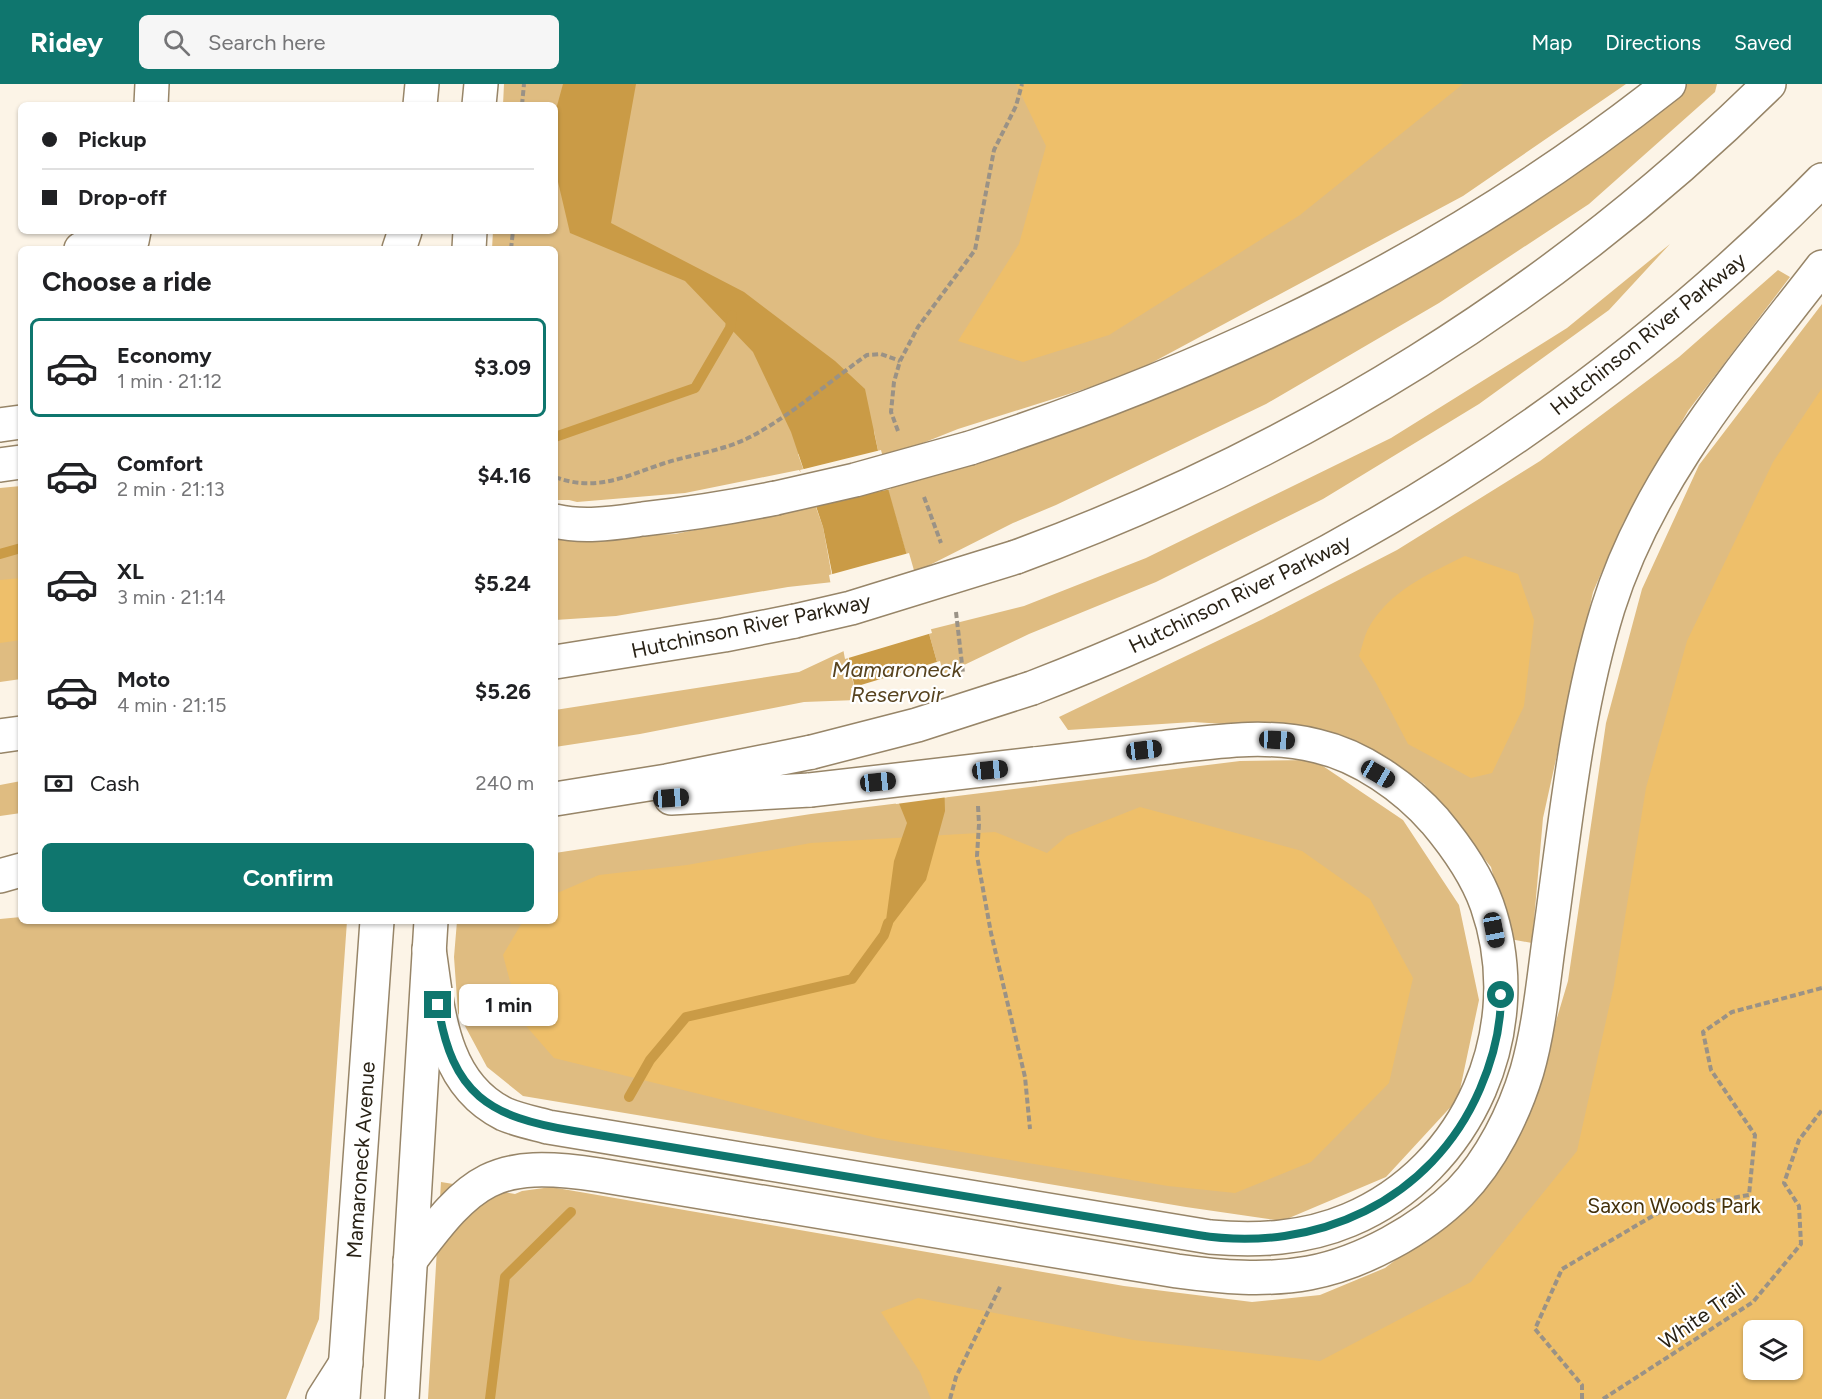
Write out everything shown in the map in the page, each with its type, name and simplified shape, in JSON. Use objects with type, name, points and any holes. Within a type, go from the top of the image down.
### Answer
[{"type":"main road","points":[[151,102],[152,84]]},
{"type":"main road","points":[[420,102],[422,84]]},
{"type":"main road","points":[[480,102],[481,84]]},
{"type":"main road","points":[[558,521],[587,525],[609,523],[682,514],[776,498],[855,480],[970,448],[1101,404],[1238,347],[1360,286],[1429,248],[1506,201],[1600,137],[1669,84]]},
{"type":"main road","name":"Hutchinson River Parkway","points":[[558,662],[700,639],[851,608],[1016,557],[1155,501],[1269,447],[1381,384],[1488,317],[1592,240],[1690,159],[1769,84]]},
{"type":"main road","name":"Hutchinson River Parkway","points":[[558,799],[667,781],[812,752],[917,725],[1032,688],[1156,637],[1249,594],[1333,550],[1446,483],[1551,414],[1655,334],[1749,251],[1822,180]]},
{"type":"main road","points":[[100,246],[132,241],[133,234]]},
{"type":"main road","points":[[410,1261],[441,1220],[466,1194],[499,1176],[531,1169],[599,1175],[1178,1271],[1252,1278],[1309,1273],[1336,1266],[1363,1256],[1413,1229],[1459,1193],[1478,1170],[1506,1123],[1526,1072],[1537,1023],[1578,741],[1597,646],[1621,573],[1653,505],[1686,447],[1822,267]]},
{"type":"main road","points":[[0,425],[18,422]]},
{"type":"main road","points":[[0,465],[18,462]]},
{"type":"main road","points":[[0,719],[18,719]]},
{"type":"main road","points":[[0,736],[18,733]]},
{"type":"main road","points":[[430,935],[443,1033],[451,1058],[459,1073],[479,1096],[504,1113],[548,1127],[1210,1237],[1278,1238],[1301,1234],[1349,1220],[1373,1208],[1394,1194],[1431,1163],[1462,1125],[1473,1105],[1492,1057],[1501,1008],[1499,959],[1486,904],[1463,858],[1429,815],[1389,780],[1366,767],[1320,747],[1292,740],[1237,739],[810,790],[558,805]]},
{"type":"main road","points":[[0,874],[18,871]]},
{"type":"main road","name":"Mamaroneck Avenue","points":[[343,1399],[377,924]]},
{"type":"main road","points":[[402,1399],[430,935]]},
{"type":"main road","points":[[323,1399],[346,1363]]},
{"type":"path","points":[[522,102],[524,84]]},
{"type":"path","points":[[558,478],[591,485],[712,452],[753,436],[867,355],[881,354],[900,361],[918,327],[975,250],[994,150],[1016,106],[1022,84]]},
{"type":"path","points":[[1582,1399],[1582,1385],[1535,1329],[1562,1269],[1663,1209],[1749,1195],[1755,1135],[1711,1070],[1703,1032],[1732,1012],[1822,988]]},
{"type":"path","name":"White Trail","points":[[1603,1399],[1753,1302],[1801,1244],[1799,1206],[1784,1183],[1799,1140],[1822,1110]]},
{"type":"path","points":[[950,1399],[956,1377],[1001,1285]]},
{"type":"green space","points":[[504,84],[1626,84],[1463,196],[1129,375],[958,429],[880,460],[874,431],[798,454],[807,480],[799,470],[685,493],[577,502],[558,500],[558,246],[492,246],[493,234],[558,234],[558,102],[503,102]]},
{"type":"green space","points":[[1016,84],[1463,84],[1300,215],[1109,335],[1023,362],[958,341],[1019,244],[1046,146]]},
{"type":"green space","points":[[1684,84],[1717,84],[1715,92],[1589,204],[1439,303],[1266,404],[1056,505],[1013,523],[912,574],[886,484],[974,465],[1113,416],[1251,355]]},
{"type":"green space","points":[[1670,244],[1609,310],[1479,404],[1323,499],[1156,582],[1029,634],[941,676],[928,630],[1024,606],[1146,558],[1391,438],[1567,328]]},
{"type":"green space","points":[[1778,270],[1790,277],[1688,411],[1623,523],[1593,592],[1543,818],[1532,943],[1510,939],[1491,867],[1424,784],[1374,750],[1306,729],[1193,722],[1068,730],[1059,717],[1263,619],[1397,550],[1540,461],[1679,357]]},
{"type":"green space","name":"Saxon Woods Park","points":[[1822,304],[1822,1399],[428,1399],[441,1182],[515,1194],[551,1187],[1124,1286],[1252,1302],[1320,1295],[1385,1268],[1449,1219],[1540,1075],[1568,981],[1606,723],[1642,589],[1699,465]]},
{"type":"green space","name":"Saxon Woods Park","points":[[1822,388],[1822,1399],[931,1399],[920,1372],[881,1312],[918,1298],[1134,1340],[1320,1361],[1471,1282],[1577,1151],[1614,985],[1646,788],[1687,641],[1773,462]]},
{"type":"green space","points":[[18,486],[18,679],[0,682],[0,488]]},
{"type":"green space","points":[[813,499],[823,527],[833,582],[788,587],[616,616],[558,620],[558,534],[573,538],[675,534],[809,506]]},
{"type":"green space","points":[[1465,556],[1518,574],[1534,620],[1524,706],[1492,773],[1471,778],[1408,744],[1359,656],[1368,629],[1387,604],[1410,585]]},
{"type":"green space","points":[[18,578],[18,640],[0,643],[0,580]]},
{"type":"green space","points":[[846,650],[857,700],[804,702],[640,734],[558,747],[558,710],[799,672]]},
{"type":"green space","points":[[1314,760],[1403,820],[1459,905],[1479,1000],[1458,1099],[1386,1177],[1282,1221],[523,1096],[487,1067],[458,1013],[454,957],[457,924],[558,924],[558,853],[811,814],[1240,761]]},
{"type":"green space","points":[[18,782],[18,813],[0,816],[0,785]]},
{"type":"green space","points":[[1140,807],[1302,851],[1370,899],[1413,978],[1389,1083],[1311,1162],[1235,1193],[1168,1186],[877,1138],[554,1058],[520,1019],[503,955],[521,924],[558,924],[558,893],[599,875],[687,865],[811,843],[995,832],[1047,853],[1067,836]]},
{"type":"green space","points":[[18,917],[18,924],[347,924],[319,1319],[286,1399],[0,1399],[0,919]]},
{"type":"water","name":"Mamaroneck Reservoir","points":[[563,84],[636,84],[611,223],[744,292],[835,361],[865,389],[880,460],[941,676],[945,811],[926,880],[884,935],[894,861],[907,823],[857,700],[823,527],[791,432],[753,352],[685,281],[570,233],[558,182],[558,102]]},
{"type":"pier","points":[[881,450],[891,489],[812,505],[800,470]]},
{"type":"pier","points":[[909,553],[932,633],[845,659],[829,575]]},
{"type":"pier","points":[[940,661],[944,676],[948,797],[896,804],[854,702],[851,688]]},
{"type":"waterway","points":[[558,436],[695,388],[730,328],[732,315]]},
{"type":"waterway","points":[[0,554],[18,549]]},
{"type":"waterway","points":[[629,1097],[650,1060],[686,1017],[852,979],[884,935],[888,923]]},
{"type":"waterway","points":[[490,1399],[505,1277],[571,1212]]},
{"type":"route","points":[[438,1005],[445,1041],[459,1073],[491,1106],[519,1119],[548,1127],[1210,1237],[1253,1239],[1301,1234],[1349,1220],[1394,1194],[1431,1163],[1462,1125],[1484,1081],[1497,1036],[1501,995]]}]
